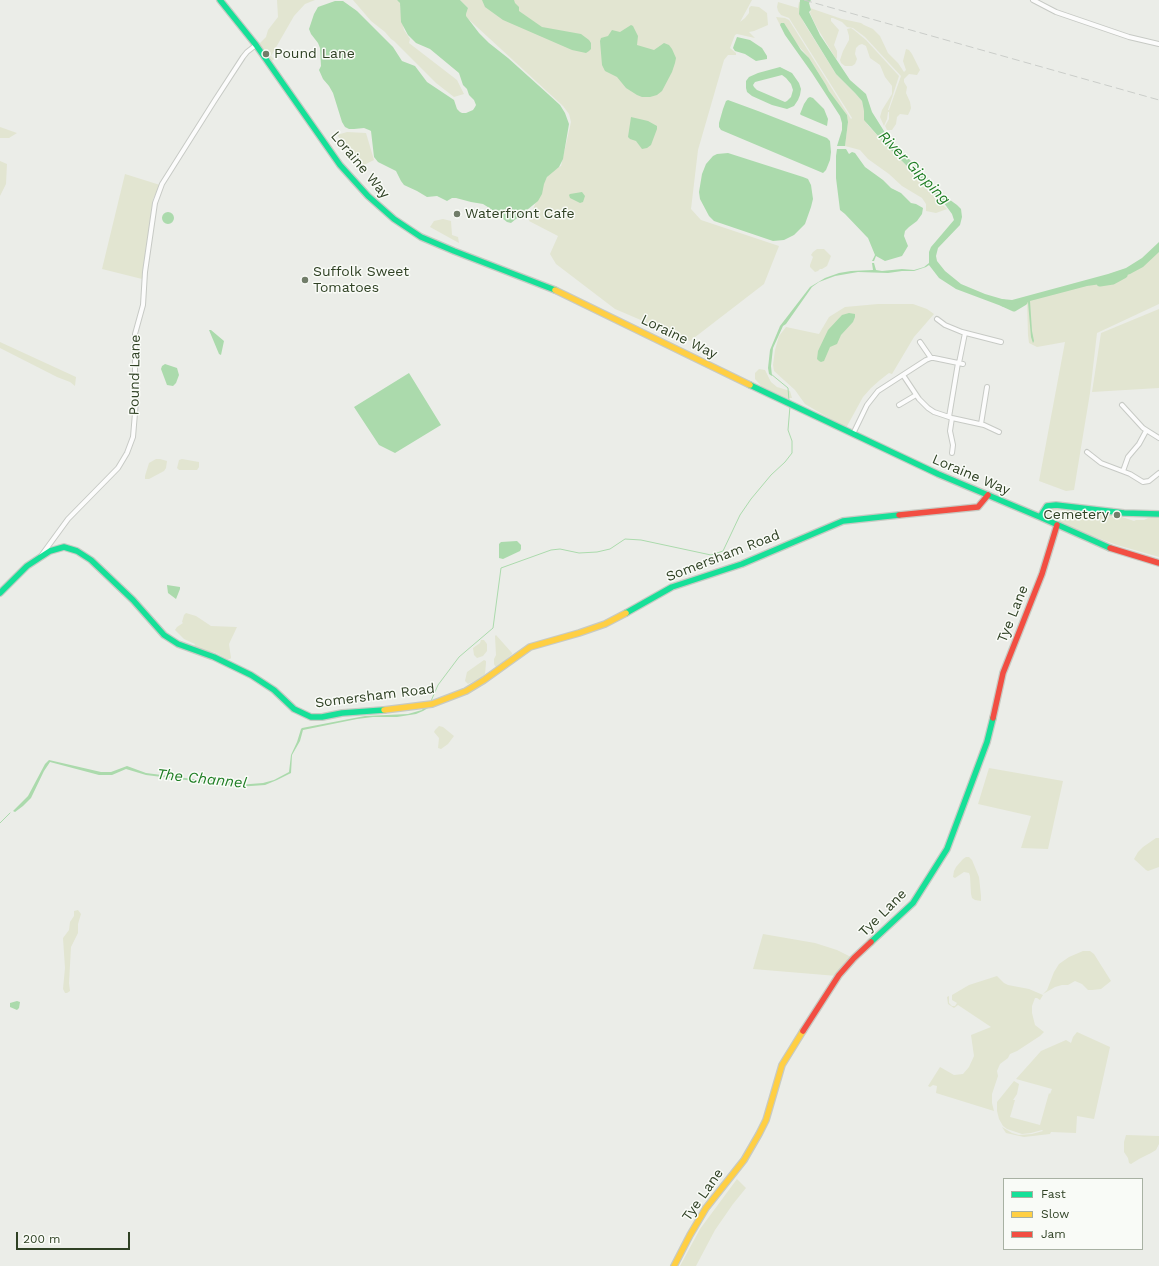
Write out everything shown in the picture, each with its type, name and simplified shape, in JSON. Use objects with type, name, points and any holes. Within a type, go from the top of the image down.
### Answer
[{"type":"street","name":"Loraine Way","points":[[220,0],[256,45],[340,164],[368,196],[394,219],[421,237],[548,286],[743,382],[938,474],[1040,517],[1105,547],[1159,563]]},
{"type":"street","points":[[1033,0],[1056,12],[1129,37],[1159,44]]},
{"type":"street","name":"Pound Lane","points":[[41,556],[68,519],[120,464],[131,445],[136,401],[134,373],[135,334],[143,305],[145,272],[155,203],[162,184],[214,100],[243,57],[256,45]]},
{"type":"street","points":[[937,319],[940,323],[949,328],[1001,342]]},
{"type":"street","points":[[946,333],[949,328]]},
{"type":"street","points":[[952,453],[953,445],[950,431],[950,418],[965,333]]},
{"type":"street","points":[[920,342],[931,358]]},
{"type":"street","points":[[853,434],[861,416],[873,397],[883,388],[931,358],[960,363]]},
{"type":"street","points":[[903,375],[916,395],[928,408],[950,418],[981,424],[999,432]]},
{"type":"street","points":[[981,424],[987,387]]},
{"type":"street","points":[[900,405],[916,395]]},
{"type":"street","points":[[1122,405],[1146,431],[1159,438]]},
{"type":"street","points":[[1122,471],[1127,460],[1139,444],[1146,431]]},
{"type":"street","points":[[1086,452],[1101,463],[1130,474],[1144,482],[1149,481],[1159,473]]},
{"type":"street","name":"Somersham Road","points":[[58,548],[70,548],[91,560],[133,600],[157,628],[169,639],[178,644],[214,657],[251,675],[274,690],[294,709],[311,717],[322,717],[342,713],[432,704],[466,691],[484,680],[515,656],[530,648],[605,624],[672,587],[742,564],[844,520],[978,507],[988,495]]},
{"type":"street","points":[[1040,517],[1047,506],[1056,505],[1124,513],[1159,514]]},
{"type":"street","name":"Tye Lane","points":[[674,1266],[706,1208],[744,1160],[759,1134],[768,1113],[777,1081],[785,1060],[839,975],[854,958],[913,903],[947,849],[987,742],[1003,673],[1042,574],[1057,525]]},
{"type":"street","points":[[0,593],[27,566],[41,556],[58,548],[52,540]]},
{"type":"shaded area","points":[[277,0],[315,0],[305,4],[294,16],[271,56],[274,59],[272,61],[257,41],[260,43],[266,37],[268,30],[278,17]]},
{"type":"shaded area","points":[[353,0],[399,1],[404,30],[410,39],[409,43],[457,80],[464,94],[454,97],[436,83],[385,32],[371,21]]},
{"type":"shaded area","points":[[460,0],[752,0],[740,22],[749,13],[749,8],[751,6],[759,7],[767,13],[768,25],[749,32],[755,38],[737,34],[735,35],[730,48],[736,53],[736,55],[728,55],[724,60],[698,150],[691,209],[701,220],[779,246],[764,284],[690,341],[615,309],[556,264],[550,254],[558,236],[529,221],[540,190],[550,172],[561,166],[571,122],[569,114],[563,106],[465,16],[468,8]]},
{"type":"shaded area","points":[[778,2],[798,8],[799,2],[803,3],[802,18],[804,23],[836,74],[862,101],[867,124],[913,172],[928,191],[947,209],[936,213],[926,211],[926,204],[922,198],[902,186],[889,174],[868,159],[860,150],[845,146],[848,122],[847,115],[829,91],[809,58],[780,25],[776,17],[789,20],[851,119],[852,118],[789,18],[781,15],[778,11]]},
{"type":"shaded area","points":[[810,8],[842,19],[861,23],[873,29],[880,36],[888,53],[898,63],[904,72],[906,70],[903,61],[906,49],[912,54],[920,70],[917,75],[909,74],[904,79],[907,87],[906,93],[911,108],[908,115],[900,114],[897,117],[896,124],[892,130],[887,130],[885,126],[889,119],[889,112],[884,126],[880,117],[882,110],[892,94],[892,86],[885,77],[880,65],[870,58],[866,46],[862,44],[856,48],[855,54],[857,59],[855,64],[852,66],[845,66],[841,63],[840,60],[843,51],[849,40],[847,29],[851,28],[866,40],[899,76],[888,110],[901,76],[865,37],[853,28],[847,27],[842,22],[831,18],[831,21],[839,30],[834,45],[837,51],[836,59],[816,26],[810,13]]},
{"type":"shaded area","points":[[0,127],[17,133],[9,138],[0,138]]},
{"type":"shaded area","points":[[347,132],[366,133],[374,160],[362,166],[337,135]]},
{"type":"shaded area","points":[[0,161],[7,164],[6,184],[0,196]]},
{"type":"shaded area","points":[[125,174],[160,185],[153,199],[142,279],[102,269]]},
{"type":"shaded area","points":[[443,219],[451,221],[452,235],[458,237],[459,243],[430,227],[434,221]]},
{"type":"shaded area","points":[[817,249],[824,249],[831,256],[827,266],[815,272],[810,265],[813,257],[811,255]]},
{"type":"shaded area","points":[[1159,250],[1159,304],[1097,333],[1090,393],[1074,490],[1066,491],[1039,481],[1065,342],[1037,347],[1029,343],[1027,300],[1072,288],[1113,281],[1143,264]]},
{"type":"shaded area","points":[[878,304],[913,304],[927,309],[934,314],[914,337],[892,374],[889,373],[880,380],[863,397],[846,428],[805,404],[795,390],[774,371],[773,365],[775,350],[779,336],[786,327],[819,334],[829,317],[845,307]]},
{"type":"shaded area","points":[[1159,309],[1159,388],[1092,392],[1101,333]]},
{"type":"shaded area","points":[[0,342],[76,377],[75,386],[70,382],[0,348]]},
{"type":"shaded area","points":[[759,369],[765,370],[771,382],[777,387],[790,391],[792,398],[787,398],[762,387],[755,379],[755,373]]},
{"type":"shaded area","points":[[156,459],[167,461],[166,468],[164,471],[149,479],[145,479],[149,463]]},
{"type":"shaded area","points":[[182,459],[199,462],[199,467],[197,470],[179,470],[177,468],[179,460]]},
{"type":"shaded area","points":[[1060,507],[1057,521],[1047,516],[1046,512],[1049,509]]},
{"type":"shaded area","points":[[1062,507],[1112,513],[1113,515],[1134,521],[1144,520],[1150,517],[1159,517],[1159,557],[1117,545],[1081,532],[1060,522]]},
{"type":"shaded area","points":[[186,613],[196,616],[211,626],[237,627],[229,644],[230,659],[227,659],[214,652],[204,651],[194,646],[195,644],[184,639],[175,630],[183,623],[184,615]]},
{"type":"shaded area","points":[[496,635],[512,654],[496,667],[494,664],[494,659],[496,655]]},
{"type":"shaded area","points":[[481,640],[484,640],[487,644],[487,651],[483,656],[477,658],[474,655],[473,648],[480,643]]},
{"type":"shaded area","points":[[484,660],[486,661],[485,674],[481,678],[468,684],[465,681],[467,672]]},
{"type":"shaded area","points":[[439,726],[443,727],[454,736],[448,744],[441,749],[438,748],[439,738],[434,732]]},
{"type":"shaded area","points":[[989,768],[1063,781],[1048,849],[1021,848],[1031,816],[978,804]]},
{"type":"shaded area","points":[[1156,838],[1159,838],[1159,867],[1148,871],[1134,859],[1143,847]]},
{"type":"shaded area","points":[[966,857],[969,857],[972,860],[979,877],[981,901],[972,898],[969,873],[964,872],[955,878],[953,877],[956,867]]},
{"type":"shaded area","points":[[78,910],[81,914],[78,924],[78,933],[71,947],[70,991],[65,993],[63,989],[65,968],[63,938],[69,930],[70,922],[74,916],[74,911]]},
{"type":"shaded area","points":[[763,934],[815,943],[837,950],[851,957],[837,976],[753,969]]},
{"type":"shaded area","points":[[1083,951],[1090,951],[1094,954],[1111,981],[1101,989],[1088,990],[1082,984],[1075,981],[1068,985],[1055,987],[1043,994],[1047,990],[1059,964],[1069,957]]},
{"type":"shaded area","points":[[997,976],[1008,985],[1029,989],[1043,995],[1040,1000],[1035,998],[1032,1006],[1032,1013],[1035,1025],[1044,1032],[1017,1051],[1010,1054],[1008,1058],[1000,1064],[992,1094],[994,1111],[936,1093],[937,1086],[928,1086],[940,1067],[954,1075],[963,1074],[969,1067],[974,1056],[971,1035],[991,1027],[958,1005],[954,1008],[948,1004],[947,997],[949,996],[949,1003],[952,1006],[955,1006],[957,1003],[952,1000],[952,995],[969,985]]},
{"type":"shaded area","points":[[1077,1032],[1110,1047],[1094,1119],[1077,1116],[1076,1133],[1051,1132],[1050,1134],[1024,1137],[1006,1133],[1002,1127],[1019,1135],[1043,1131],[1022,1134],[1007,1129],[1003,1126],[999,1119],[997,1102],[1014,1081],[1019,1084],[1017,1094],[1013,1100],[1015,1100],[1010,1117],[1040,1125],[1049,1093],[1050,1094],[1052,1089],[1016,1079],[1041,1051],[1066,1040],[1071,1043]]},
{"type":"shaded area","points":[[1126,1135],[1159,1136],[1159,1144],[1156,1150],[1131,1164],[1129,1163],[1124,1152]]},
{"type":"shaded area","points":[[737,1179],[746,1188],[715,1230],[696,1266],[680,1266],[700,1229]]},
{"type":"water","points":[[397,0],[460,0],[468,8],[466,16],[479,33],[560,105],[565,113],[569,124],[563,159],[559,167],[547,177],[542,194],[538,201],[511,223],[507,222],[483,204],[456,198],[452,198],[447,201],[437,196],[427,197],[404,185],[396,171],[378,162],[374,157],[371,131],[364,128],[349,129],[345,127],[342,122],[333,93],[323,79],[319,70],[321,66],[320,48],[309,29],[318,7],[335,1],[343,1],[357,11],[393,47],[402,61],[415,66],[427,82],[454,100],[457,109],[460,112],[466,113],[473,110],[476,105],[463,85],[459,73],[430,49],[416,43],[408,35],[401,22],[400,3]]},
{"type":"water","points":[[482,0],[514,0],[519,7],[519,11],[542,27],[581,34],[591,43],[591,49],[586,53],[572,50],[503,20],[485,7]]},
{"type":"water","points":[[800,0],[811,0],[809,3],[811,10],[809,12],[820,35],[850,80],[866,94],[872,112],[889,139],[946,197],[961,209],[962,217],[960,225],[938,248],[936,256],[937,261],[945,271],[961,284],[985,294],[1012,300],[1126,268],[1142,258],[1159,242],[1159,252],[1143,267],[1130,274],[1101,284],[1087,286],[1030,301],[1033,343],[1031,337],[1028,302],[1017,306],[1004,307],[956,289],[939,278],[929,265],[926,267],[914,271],[888,273],[858,272],[835,276],[819,282],[812,287],[786,324],[783,326],[773,348],[771,366],[772,376],[769,374],[768,368],[770,350],[780,326],[810,287],[825,278],[839,273],[873,270],[872,263],[874,263],[876,270],[882,271],[902,269],[914,270],[924,267],[929,263],[929,252],[931,247],[954,220],[952,214],[944,203],[925,186],[864,120],[862,101],[836,74],[799,14]]},
{"type":"water","points":[[781,23],[784,23],[801,50],[809,58],[829,91],[847,115],[848,122],[845,146],[837,146],[842,130],[840,116],[785,35],[780,25]]},
{"type":"water","points":[[631,25],[638,36],[637,45],[654,50],[664,43],[669,45],[676,58],[672,72],[662,91],[657,95],[642,97],[637,95],[626,88],[617,77],[605,71],[602,65],[601,38],[608,36],[612,30],[620,32]]},
{"type":"water","points":[[737,37],[750,40],[762,48],[767,56],[767,59],[756,61],[745,54],[735,51],[733,48]]},
{"type":"water","points":[[780,67],[792,73],[801,89],[798,100],[794,106],[787,109],[772,105],[752,96],[747,92],[746,81],[749,77]],"holes":[[[782,75],[791,84],[793,90],[791,97],[785,102],[757,90],[753,85],[755,82]]]},
{"type":"water","points":[[810,97],[824,109],[828,119],[827,126],[800,114],[804,104]]},
{"type":"water","points":[[728,100],[827,138],[830,141],[831,152],[826,170],[823,173],[721,130],[719,123],[726,101]]},
{"type":"water","points":[[631,117],[648,121],[657,126],[651,145],[647,148],[642,149],[636,141],[628,137]]},
{"type":"water","points":[[837,149],[846,149],[849,154],[852,152],[855,153],[865,167],[891,188],[901,193],[911,203],[923,208],[922,214],[917,221],[905,231],[904,236],[908,246],[902,256],[885,261],[876,256],[874,261],[872,261],[875,255],[868,238],[840,210],[836,178]]},
{"type":"water","points":[[728,153],[808,179],[811,185],[813,199],[811,207],[805,224],[794,235],[784,240],[773,241],[714,221],[709,216],[700,199],[699,192],[702,174],[706,164],[713,156]]},
{"type":"water","points":[[582,192],[585,196],[583,202],[580,203],[570,198],[570,194]]},
{"type":"water","points":[[168,212],[172,214],[174,218],[172,222],[168,224],[164,222],[162,218],[164,214]]},
{"type":"water","points":[[849,313],[855,314],[853,322],[841,335],[837,344],[830,347],[824,361],[819,361],[817,359],[818,351],[828,330],[842,315]]},
{"type":"water","points":[[209,330],[224,341],[221,355],[219,354]]},
{"type":"water","points":[[165,364],[177,368],[179,375],[173,386],[167,385],[161,369]]},
{"type":"water","points":[[409,373],[441,425],[395,453],[379,445],[354,407]]},
{"type":"water","points":[[517,541],[521,545],[520,551],[503,559],[499,558],[499,544],[501,542]]},
{"type":"water","points":[[167,585],[180,587],[176,599],[168,593]]},
{"type":"water","points":[[424,707],[428,708],[416,714],[397,717],[357,719],[303,730],[300,741],[292,755],[291,773],[265,785],[237,787],[215,781],[202,782],[146,775],[126,769],[112,775],[99,775],[50,762],[31,798],[15,812],[13,811],[28,796],[45,764],[49,760],[101,772],[111,772],[127,766],[146,773],[201,780],[219,778],[237,785],[263,783],[274,780],[289,772],[291,755],[302,728],[365,716],[408,714],[422,710]]},
{"type":"water","points":[[17,1001],[20,1002],[17,1010],[10,1007],[10,1003]]},
{"type":"waterway","name":"River Gipping","points":[[1100,283],[1113,281],[1124,275]]},
{"type":"waterway","name":"River Gipping","points":[[1003,303],[1014,308],[1024,302]]},
{"type":"waterway","name":"The Channel","points":[[771,374],[788,388],[789,401]]},
{"type":"waterway","name":"The Channel","points":[[431,701],[438,685],[459,657],[493,628],[501,568],[551,550],[560,549],[579,553],[597,552],[610,549],[625,539],[641,540],[711,555],[723,551],[740,515],[751,499],[792,453],[792,441],[788,430],[790,406]]},
{"type":"waterway","name":"The Channel","points":[[0,823],[10,813]]},
{"type":"railway","points":[[804,0],[1159,100]]},
{"type":"traffic: fast","points":[[220,0],[256,45],[340,165],[368,196],[394,219],[421,237],[555,290]]},
{"type":"traffic: fast","points":[[750,385],[938,474],[1110,548]]},
{"type":"traffic: fast","points":[[1040,517],[1047,506],[1056,505],[1124,513],[1159,514]]},
{"type":"traffic: fast","points":[[626,613],[672,587],[742,564],[843,521],[899,515]]},
{"type":"traffic: fast","points":[[0,593],[27,566],[50,551],[64,547],[77,551],[91,560],[133,600],[164,635],[178,644],[214,657],[251,675],[274,690],[294,709],[311,717],[384,710]]},
{"type":"traffic: fast","points":[[871,942],[913,903],[947,849],[987,742],[993,718]]},
{"type":"traffic: slow","points":[[555,290],[750,385]]},
{"type":"traffic: slow","points":[[384,710],[432,704],[466,691],[530,647],[605,624],[626,613]]},
{"type":"traffic: slow","points":[[674,1266],[706,1208],[744,1160],[759,1134],[766,1120],[782,1065],[803,1031]]},
{"type":"traffic: jam","points":[[899,515],[978,507],[988,495]]},
{"type":"traffic: jam","points":[[993,718],[1003,673],[1042,574],[1057,525]]},
{"type":"traffic: jam","points":[[1110,548],[1159,563]]},
{"type":"traffic: jam","points":[[803,1031],[839,975],[871,942]]},
{"type":"place","name":"Pound Lane","points":[[266,54]]},
{"type":"place","name":"Waterfront Cafe","points":[[457,214]]},
{"type":"place","name":"Suffolk Sweet Tomatoes","points":[[305,280]]},
{"type":"place","name":"Cemetery","points":[[1117,515]]}]
